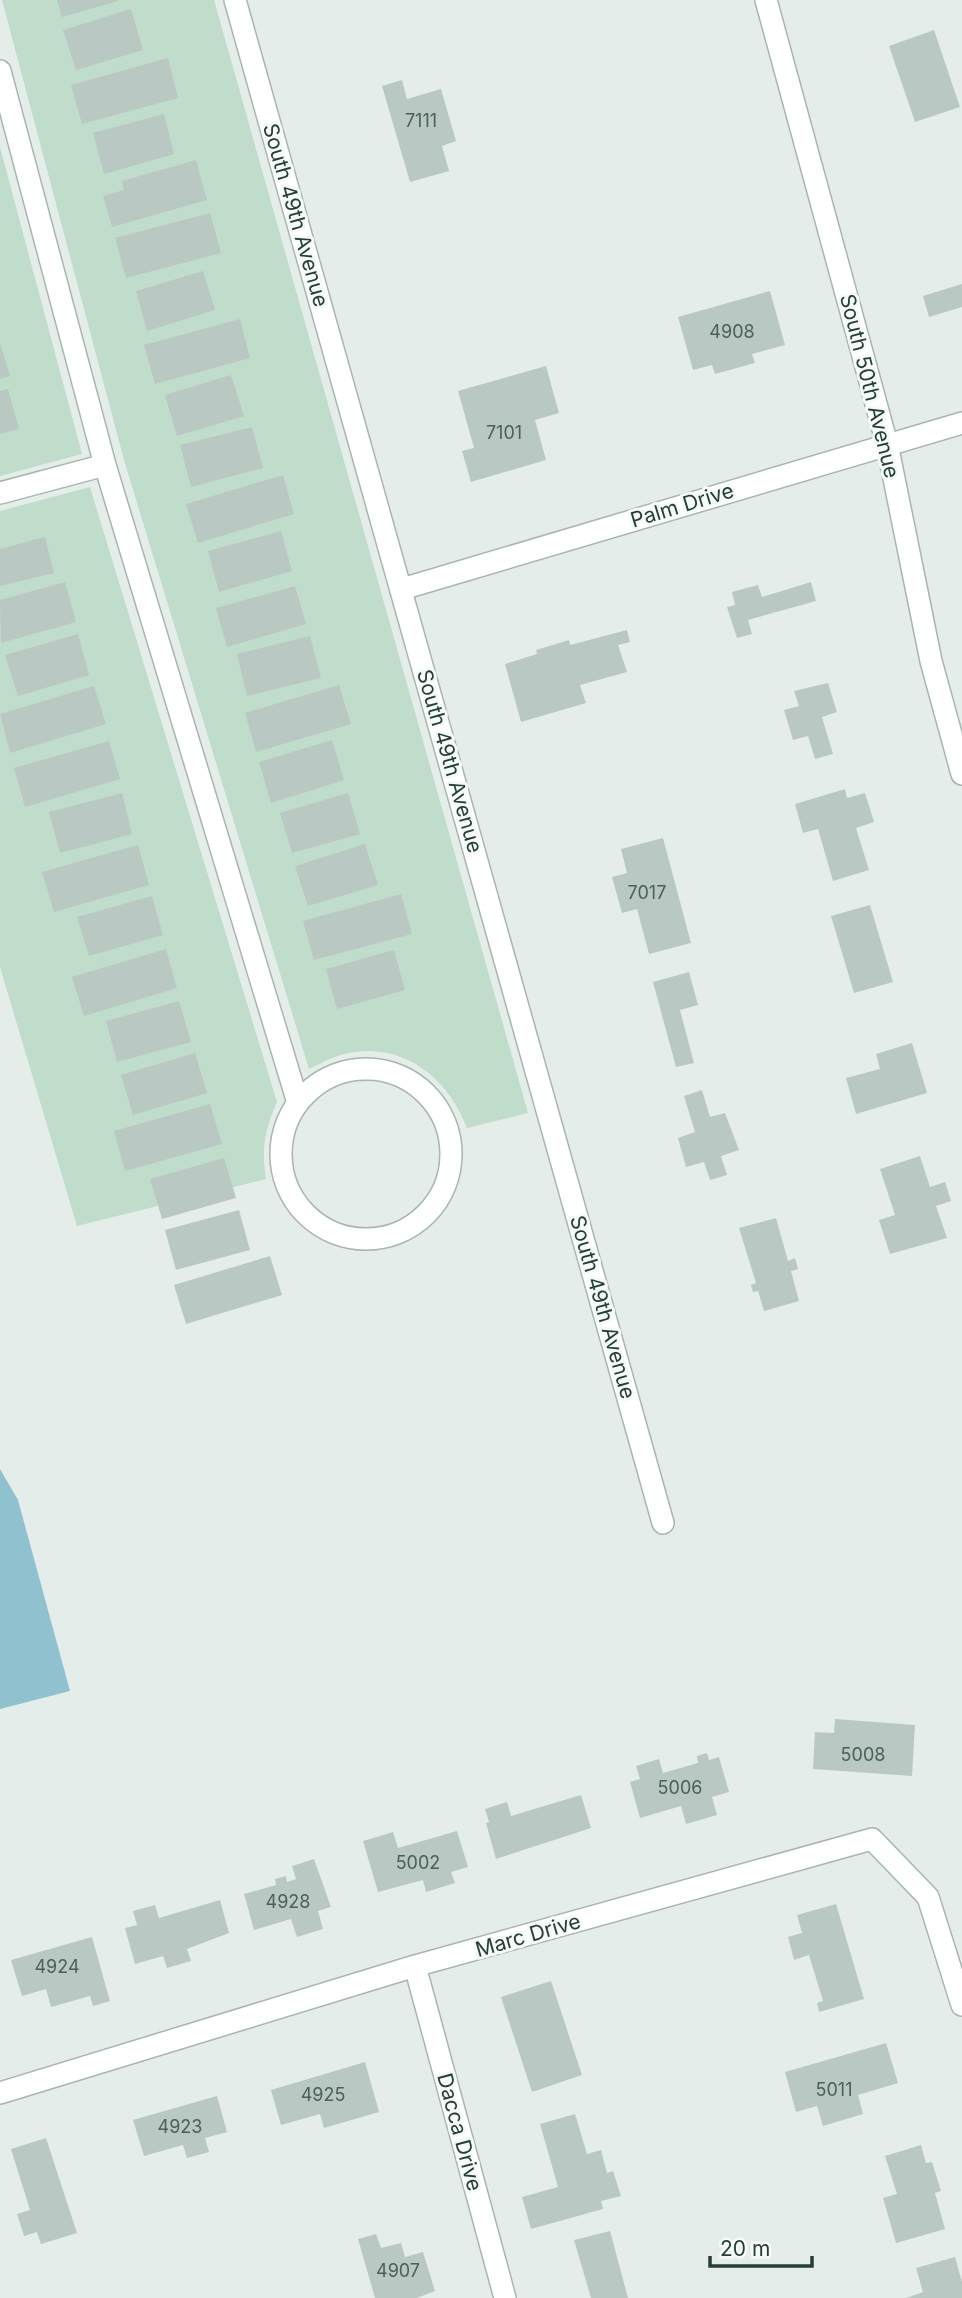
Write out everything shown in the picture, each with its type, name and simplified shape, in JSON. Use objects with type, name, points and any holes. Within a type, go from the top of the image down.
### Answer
[{"type":"street","name":"South 49th Avenue","points":[[235,0],[663,1523]]},
{"type":"street","name":"South 50th Avenue","points":[[766,0],[887,444],[931,661],[962,774]]},
{"type":"street","points":[[0,71],[105,466],[298,1103],[285,1127],[282,1155],[286,1182],[299,1206],[319,1225],[344,1237],[372,1240],[399,1234],[422,1219],[440,1197],[450,1170],[451,1142],[442,1115],[424,1092],[401,1076],[373,1069],[345,1072],[319,1083],[298,1103]]},
{"type":"street","name":"Palm Drive","points":[[402,589],[962,423]]},
{"type":"street","points":[[0,494],[105,466]]},
{"type":"street","name":"Marc Drive","points":[[0,2093],[415,1966],[872,1839],[928,1897],[962,2005]]},
{"type":"street","name":"Dacca Drive","points":[[415,1966],[505,2298]]},
{"type":"green space","points":[[2,0],[214,0],[528,1113],[467,1128],[459,1110],[435,1078],[403,1058],[385,1052],[344,1054],[309,1069],[124,460]]},
{"type":"green space","points":[[0,147],[82,454],[0,476]]},
{"type":"green space","points":[[90,487],[277,1102],[265,1139],[266,1179],[77,1226],[0,967],[0,511]]},
{"type":"water","points":[[0,1469],[18,1500],[70,1691],[0,1709]]},
{"type":"building","points":[[57,0],[118,0],[118,1],[62,17]]},
{"type":"building","points":[[131,9],[143,50],[76,70],[63,30]]},
{"type":"building","points":[[934,30],[960,107],[915,122],[889,46]]},
{"type":"building","points":[[168,58],[178,98],[82,124],[71,85]]},
{"type":"building","points":[[402,80],[407,99],[441,89],[456,141],[442,146],[449,171],[410,182],[382,86]]},
{"type":"building","points":[[164,114],[174,154],[104,174],[93,133]]},
{"type":"building","points":[[196,160],[207,200],[112,227],[103,196],[124,190],[122,181]]},
{"type":"building","points":[[210,213],[221,253],[126,278],[115,238]]},
{"type":"building","points":[[203,271],[215,310],[147,331],[136,291]]},
{"type":"building","points":[[962,284],[962,307],[929,317],[923,296]]},
{"type":"building","points":[[770,291],[785,345],[752,354],[755,363],[715,374],[712,365],[693,370],[678,317]]},
{"type":"building","points":[[240,319],[250,358],[155,384],[144,345]]},
{"type":"building","points":[[0,343],[10,376],[0,379]]},
{"type":"building","points":[[546,366],[559,413],[535,420],[546,460],[471,482],[462,451],[474,448],[458,391]]},
{"type":"building","points":[[231,375],[244,416],[177,436],[165,395]]},
{"type":"building","points":[[8,389],[19,429],[0,434],[0,391]]},
{"type":"building","points":[[252,427],[263,468],[191,487],[180,445]]},
{"type":"building","points":[[283,475],[294,514],[198,543],[186,504]]},
{"type":"building","points":[[281,531],[292,571],[219,592],[208,551]]},
{"type":"building","points":[[45,537],[54,573],[0,586],[0,549]]},
{"type":"building","points":[[65,582],[76,622],[1,643],[0,600]]},
{"type":"building","points":[[811,582],[816,601],[748,620],[752,634],[737,638],[727,607],[735,605],[732,592],[758,585],[762,597]]},
{"type":"building","points":[[295,586],[306,624],[227,647],[216,608]]},
{"type":"building","points":[[627,630],[630,642],[618,645],[627,672],[580,685],[586,703],[521,722],[505,664],[537,654],[536,650],[569,640],[570,645]]},
{"type":"building","points":[[78,634],[89,675],[18,696],[5,655]]},
{"type":"building","points":[[310,636],[321,678],[247,696],[237,654]]},
{"type":"building","points":[[828,683],[837,712],[822,717],[833,754],[815,759],[808,736],[793,740],[784,710],[799,706],[794,691]]},
{"type":"building","points":[[339,685],[351,724],[256,752],[245,713]]},
{"type":"building","points":[[94,686],[106,724],[10,753],[0,714]]},
{"type":"building","points":[[332,740],[344,780],[271,803],[259,762]]},
{"type":"building","points":[[109,741],[120,779],[25,807],[14,768]]},
{"type":"building","points":[[845,789],[847,798],[865,793],[874,822],[856,828],[869,870],[833,881],[818,829],[803,833],[795,804]]},
{"type":"building","points":[[122,793],[132,834],[60,853],[49,812]]},
{"type":"building","points":[[348,793],[360,834],[292,853],[280,813]]},
{"type":"building","points":[[663,838],[691,943],[649,954],[637,909],[622,913],[612,877],[627,873],[621,849]]},
{"type":"building","points":[[365,844],[378,885],[308,906],[295,866]]},
{"type":"building","points":[[138,845],[149,885],[54,912],[42,872]]},
{"type":"building","points":[[401,894],[412,934],[314,960],[303,921]]},
{"type":"building","points":[[152,896],[163,935],[89,956],[77,917]]},
{"type":"building","points":[[870,905],[893,982],[854,993],[831,916]]},
{"type":"building","points":[[166,949],[177,988],[84,1016],[72,977]]},
{"type":"building","points":[[394,950],[405,990],[337,1009],[326,969]]},
{"type":"building","points":[[689,972],[698,1005],[680,1010],[694,1063],[676,1067],[653,982]]},
{"type":"building","points":[[179,1001],[191,1042],[117,1062],[106,1021]]},
{"type":"building","points":[[912,1043],[927,1093],[856,1114],[846,1078],[880,1069],[876,1054]]},
{"type":"building","points":[[195,1053],[207,1093],[133,1115],[121,1075]]},
{"type":"building","points":[[702,1090],[710,1117],[725,1113],[739,1150],[721,1156],[727,1175],[710,1180],[704,1162],[686,1167],[678,1138],[695,1132],[684,1096]]},
{"type":"building","points":[[210,1104],[222,1144],[125,1171],[114,1131]]},
{"type":"building","points":[[920,1156],[930,1187],[945,1182],[951,1201],[936,1206],[947,1238],[890,1254],[879,1220],[895,1215],[880,1169]]},
{"type":"building","points":[[224,1158],[236,1198],[162,1219],[150,1179]]},
{"type":"building","points":[[239,1210],[250,1250],[176,1270],[165,1230]]},
{"type":"building","points":[[776,1218],[788,1261],[795,1258],[798,1269],[791,1271],[799,1301],[764,1311],[758,1291],[753,1292],[751,1285],[756,1283],[739,1228]]},
{"type":"building","points":[[270,1256],[282,1295],[186,1324],[174,1285]]},
{"type":"building","points":[[835,1719],[915,1725],[912,1776],[813,1769],[815,1732],[834,1733]]},
{"type":"building","points":[[707,1753],[709,1760],[719,1757],[729,1792],[712,1797],[717,1815],[686,1824],[681,1806],[640,1818],[630,1782],[640,1779],[636,1766],[659,1759],[663,1773],[698,1763],[697,1756]]},
{"type":"building","points":[[581,1795],[591,1828],[496,1859],[485,1809],[507,1802],[511,1816]]},
{"type":"building","points":[[457,1831],[468,1867],[451,1872],[455,1883],[426,1892],[423,1880],[378,1892],[363,1841],[393,1832],[398,1848]]},
{"type":"building","points":[[314,1859],[331,1907],[318,1911],[323,1929],[297,1937],[291,1919],[254,1930],[244,1894],[276,1885],[275,1879],[286,1876],[287,1882],[296,1879],[292,1866]]},
{"type":"building","points":[[220,1900],[229,1933],[187,1949],[191,1961],[167,1968],[163,1956],[135,1964],[125,1928],[137,1925],[133,1911],[155,1905],[159,1918]]},
{"type":"building","points":[[836,1904],[864,1999],[819,2012],[817,2003],[823,2001],[809,1955],[794,1960],[788,1937],[802,1933],[797,1915]]},
{"type":"building","points":[[92,1937],[110,2001],[93,2006],[90,1996],[51,2007],[46,1989],[22,1996],[11,1960]]},
{"type":"building","points":[[551,1981],[582,2075],[532,2092],[501,1997]]},
{"type":"building","points":[[886,2043],[898,2083],[858,2095],[863,2114],[823,2126],[817,2106],[796,2112],[785,2072]]},
{"type":"building","points":[[365,2062],[379,2112],[324,2128],[320,2114],[281,2125],[271,2090]]},
{"type":"building","points":[[217,2096],[227,2132],[205,2138],[209,2152],[187,2158],[183,2145],[144,2156],[133,2120]]},
{"type":"building","points":[[575,2114],[587,2154],[601,2150],[607,2173],[613,2171],[621,2196],[601,2201],[603,2209],[531,2229],[522,2197],[558,2187],[540,2124]]},
{"type":"building","points":[[46,2138],[77,2233],[41,2244],[37,2232],[24,2236],[17,2214],[30,2210],[11,2149]]},
{"type":"building","points":[[921,2145],[926,2163],[932,2162],[941,2191],[935,2193],[945,2229],[896,2243],[883,2198],[897,2194],[885,2156]]},
{"type":"building","points":[[610,2231],[628,2298],[591,2298],[574,2240]]},
{"type":"building","points":[[376,2234],[381,2248],[401,2243],[405,2257],[423,2252],[435,2291],[417,2298],[375,2298],[358,2239]]},
{"type":"building","points":[[955,2257],[962,2282],[962,2298],[906,2298],[923,2292],[916,2268]]}]
